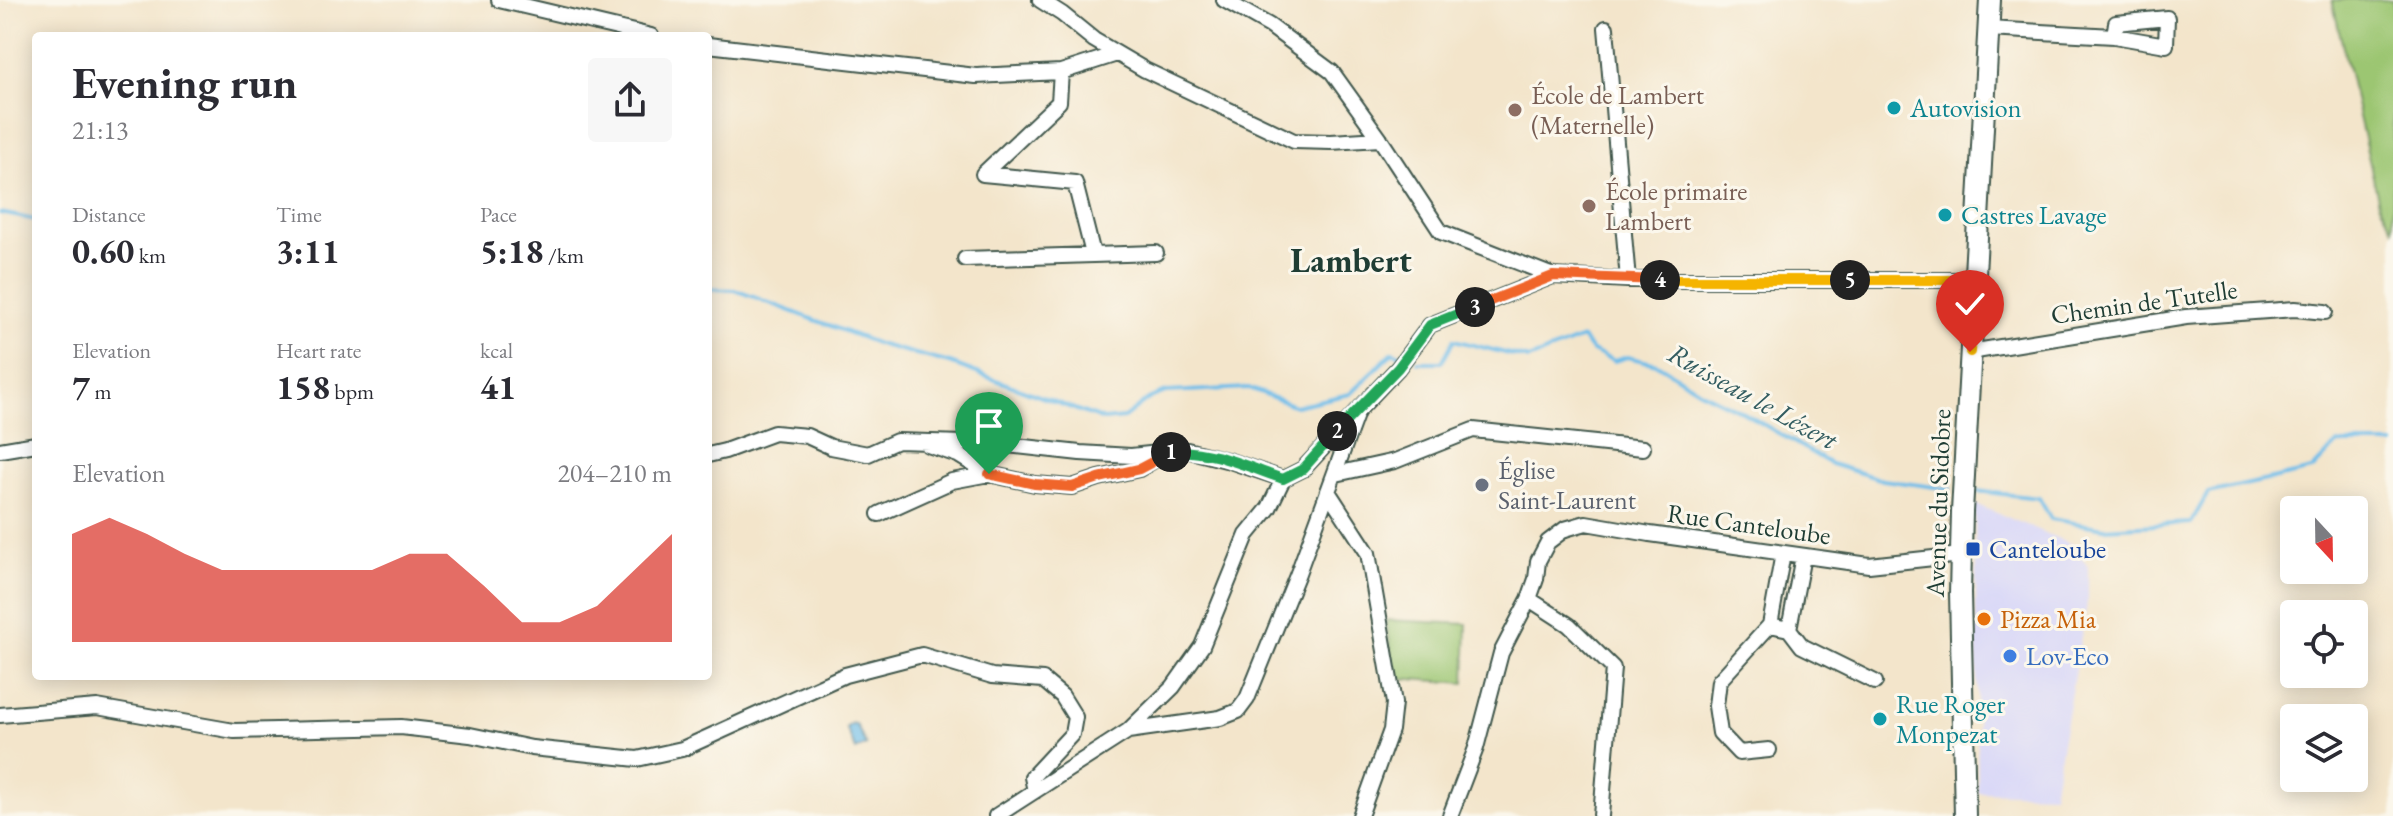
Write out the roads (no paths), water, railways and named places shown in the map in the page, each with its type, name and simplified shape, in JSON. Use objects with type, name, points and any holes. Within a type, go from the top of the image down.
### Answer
[{"type":"main road","name":"Avenue du Sidobre","points":[[1965,816],[1961,555],[1990,0]]},
{"type":"street","points":[[499,0],[634,32]]},
{"type":"street","points":[[1040,0],[1145,70],[1294,141],[1380,139]]},
{"type":"street","points":[[1224,0],[1270,26],[1332,72],[1441,232],[1553,276],[1628,280],[1975,280]]},
{"type":"street","points":[[1606,28],[1628,280]]},
{"type":"street","points":[[1988,29],[2114,36]]},
{"type":"street","points":[[712,45],[976,76],[1061,72],[1117,54]]},
{"type":"street","points":[[1061,72],[1059,102],[983,174],[1075,183],[1093,254]]},
{"type":"street","points":[[965,259],[1156,253]]},
{"type":"street","points":[[996,816],[1128,731],[1173,687],[1202,646],[1247,535],[1269,508],[1283,479],[1303,469],[1398,368],[1430,325],[1553,276]]},
{"type":"street","name":"Chemin de Tutelle","points":[[1970,352],[2186,317],[2295,309],[2325,312]]},
{"type":"street","points":[[1128,731],[1220,718],[1238,711],[1247,699],[1329,493],[1359,407]]},
{"type":"street","points":[[1336,474],[1395,461],[1473,430],[1643,448]]},
{"type":"street","points":[[712,454],[774,433],[807,436],[831,447],[868,454],[897,441],[998,444],[1131,456],[1187,450],[1283,479]]},
{"type":"street","points":[[914,441],[958,455],[989,474],[1035,484],[1072,487],[1139,469],[1167,452]]},
{"type":"street","points":[[0,450],[32,445]]},
{"type":"street","points":[[879,514],[952,481],[989,474]]},
{"type":"street","points":[[1329,493],[1368,553],[1394,703],[1391,730],[1360,816]]},
{"type":"street","name":"Rue Canteloube","points":[[1450,816],[1476,748],[1501,653],[1529,599],[1538,561],[1548,542],[1565,529],[1586,523],[1869,565],[1961,555]]},
{"type":"street","points":[[1769,750],[1739,753],[1720,733],[1716,706],[1719,681],[1770,625],[1783,553]]},
{"type":"street","points":[[1789,629],[1803,556]]},
{"type":"street","points":[[1529,599],[1569,625],[1613,668],[1601,816]]},
{"type":"street","points":[[1770,625],[1789,629],[1802,646],[1875,682]]},
{"type":"street","points":[[0,715],[97,707],[234,731],[401,727],[470,735],[532,748],[637,759],[682,749],[845,675],[922,655],[992,676],[1043,680],[1062,696],[1075,717],[1072,734],[1032,777],[1035,791]]},
{"type":"water","points":[[852,723],[856,724],[866,745],[856,750],[846,728]]},
{"type":"waterway","points":[[0,213],[32,219]]},
{"type":"waterway","name":"Ruisseau le Lézert","points":[[712,289],[735,290],[881,345],[950,363],[1104,420],[1124,418],[1150,398],[1166,392],[1249,388],[1295,406],[1350,394],[1393,352],[1400,355]]},
{"type":"waterway","name":"Ruisseau le Lézert","points":[[1418,362],[1442,362],[1454,340],[1529,359],[1582,338],[1592,351],[1614,361],[1627,357],[1657,364],[1831,464],[1883,480],[1950,489]]},
{"type":"waterway","name":"Ruisseau le Lézert","points":[[1976,491],[2039,498],[2051,519],[2104,528],[2191,523],[2208,493],[2312,470],[2337,444],[2393,444]]},
{"type":"place","name":"Autovision","points":[[1894,108]]},
{"type":"place","name":"École de Lambert (Maternelle)","points":[[1515,110]]},
{"type":"place","name":"École primaire Lambert","points":[[1589,206]]},
{"type":"place","name":"Castres Lavage","points":[[1945,215]]},
{"type":"place","name":"Église Saint-Laurent","points":[[1482,485]]},
{"type":"place","name":"Canteloube","points":[[1973,549]]},
{"type":"place","name":"Pizza Mia","points":[[1984,619]]},
{"type":"place","name":"Lov-Eco","points":[[2010,656]]},
{"type":"place","name":"Rue Roger Monpezat","points":[[1880,719]]},
{"type":"district","name":"Lambert","points":[[1351,260]]}]
